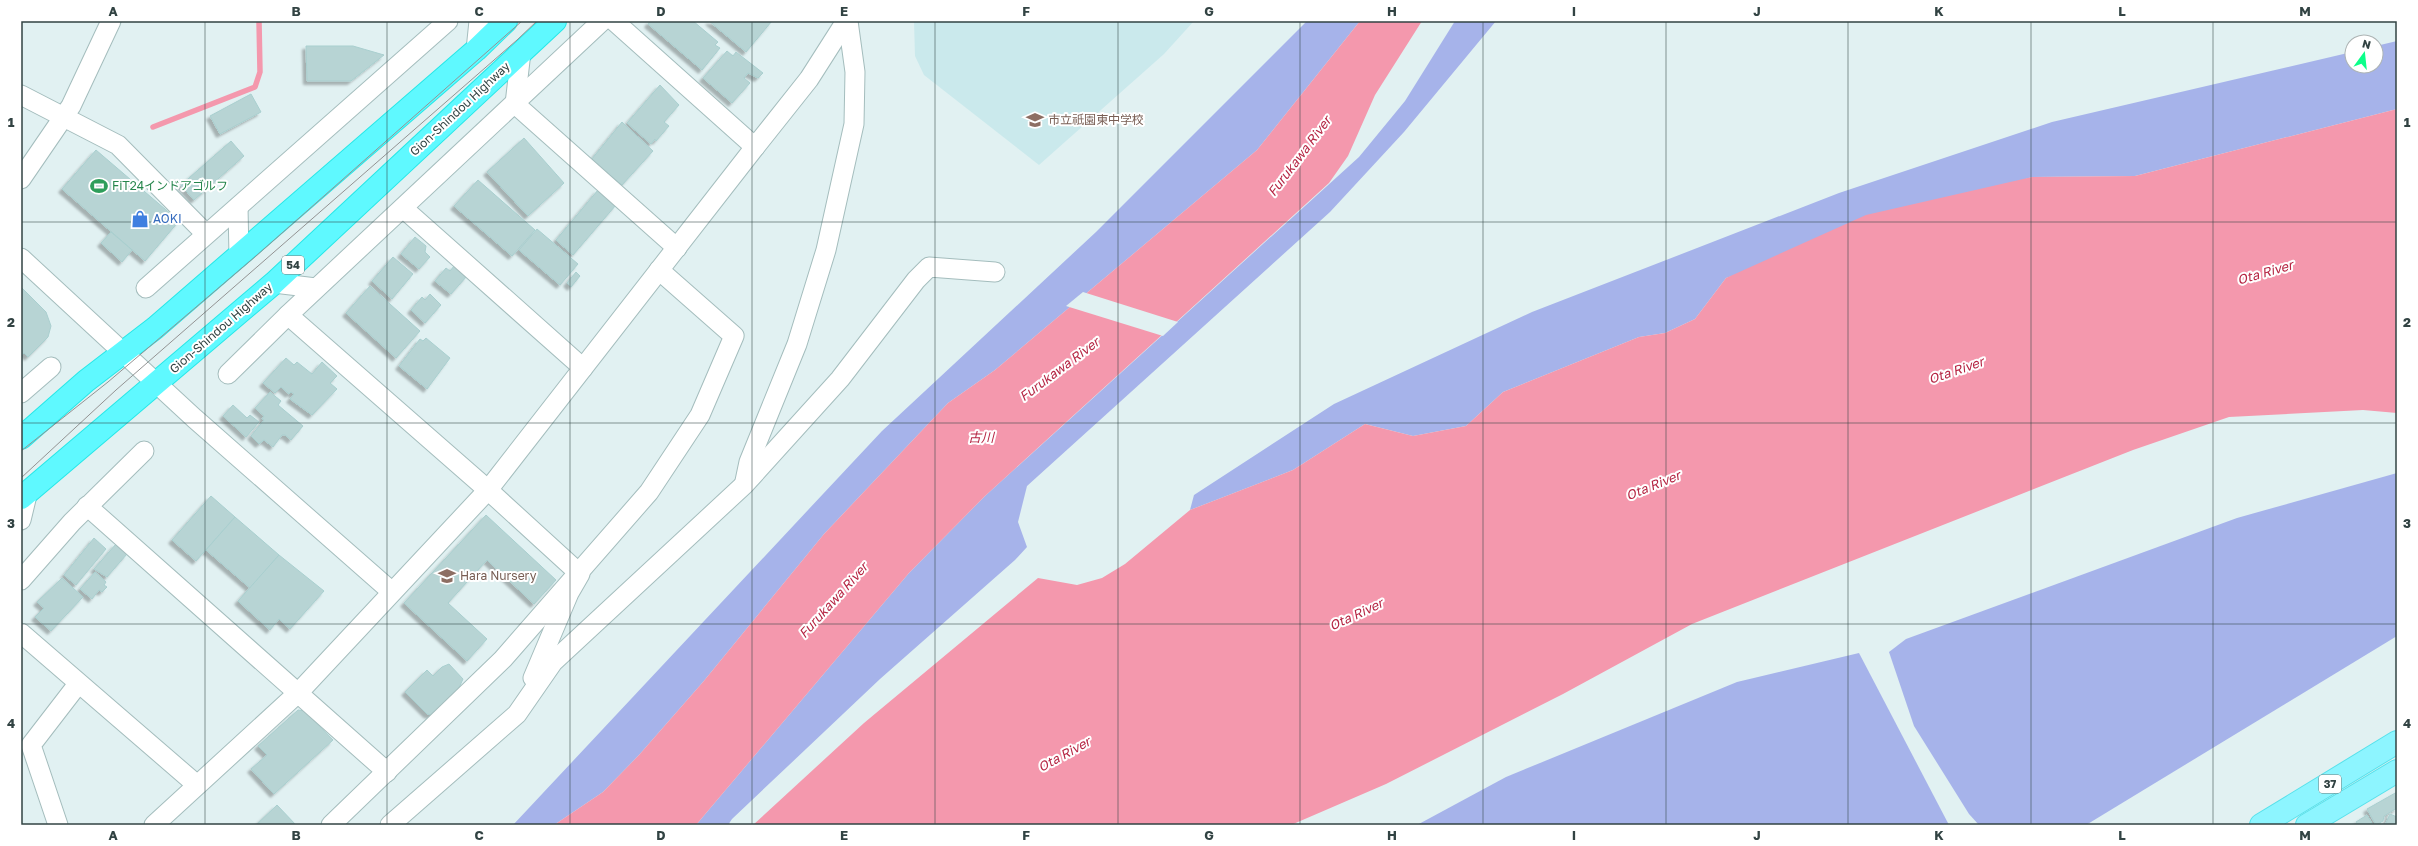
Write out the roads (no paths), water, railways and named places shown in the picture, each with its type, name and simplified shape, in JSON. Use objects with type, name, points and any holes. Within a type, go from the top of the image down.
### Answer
[{"type":"highway","points":[[21,438],[86,381],[124,352],[239,256],[476,50],[506,21]]},
{"type":"highway","name":"Gion-Shindou Highway","points":[[25,494],[121,411],[157,383],[274,283],[555,21]]},
{"type":"main road","name":"37","points":[[2261,825],[2397,742]]},
{"type":"main road","name":"37","points":[[2307,825],[2397,771]]},
{"type":"street","points":[[21,179],[71,106],[111,21]]},
{"type":"street","points":[[146,288],[448,21]]},
{"type":"street","points":[[476,50],[479,21]]},
{"type":"street","points":[[228,374],[316,288],[515,104],[602,21]]},
{"type":"street","points":[[614,21],[755,147]]},
{"type":"street","points":[[154,825],[299,692],[488,490],[809,79],[847,21]]},
{"type":"street","points":[[745,484],[749,462],[798,344],[826,250],[854,124],[854,72],[847,21]]},
{"type":"street","points":[[515,104],[521,52]]},
{"type":"street","points":[[21,95],[118,144],[206,234]]},
{"type":"street","points":[[515,104],[677,248]]},
{"type":"street","points":[[238,207],[239,256]]},
{"type":"street","points":[[403,208],[583,368]]},
{"type":"street","points":[[21,258],[157,383],[392,592]]},
{"type":"street","points":[[390,825],[517,714],[553,662],[745,484],[840,379],[916,280],[929,267],[995,272]]},
{"type":"street","points":[[331,825],[503,659],[580,574],[649,492],[700,415],[734,336],[659,270]]},
{"type":"street","points":[[274,283],[316,288]]},
{"type":"street","points":[[288,315],[488,490],[580,574]]},
{"type":"street","points":[[21,393],[51,367]]},
{"type":"street","points":[[21,580],[87,506],[144,450]]},
{"type":"street","points":[[21,520],[25,494]]},
{"type":"street","points":[[87,506],[299,692],[387,772]]},
{"type":"street","points":[[517,714],[569,593],[580,574]]},
{"type":"street","points":[[21,633],[78,684],[197,785]]},
{"type":"street","points":[[58,825],[30,745],[78,684]]},
{"type":"water","name":"古川","points":[[1360,21],[1422,21],[1375,95],[1348,156],[1329,183],[985,496],[909,573],[696,825],[554,825],[603,792],[639,755],[703,682],[824,534],[948,403],[995,370],[1257,150]]},
{"type":"water","name":"Ota River","points":[[2397,109],[2397,413],[2363,410],[2229,417],[2133,450],[1692,624],[1563,694],[1386,784],[1291,825],[753,825],[864,723],[1038,578],[1077,585],[1102,578],[1125,564],[1190,510],[1293,470],[1365,424],[1413,436],[1466,426],[1503,392],[1639,337],[1665,333],[1695,319],[1726,278],[1866,215],[2032,177],[2135,176]]},
{"type":"waterway","points":[[153,127],[255,87],[260,72],[259,21]]},
{"type":"tram line","points":[[21,451],[108,382],[256,256],[522,21]]},
{"type":"tram line","points":[[21,478],[116,390],[537,21]]},
{"type":"place","name":"市立祇園東中学校","points":[[1035,120]]},
{"type":"place","name":"FiT24インドアゴルフ","points":[[99,186]]},
{"type":"place","name":"AOKI","points":[[140,219]]},
{"type":"place","name":"Hara Nursery","points":[[447,576]]},
{"type":"water label","name":"Furukawa River","points":[[1299,156]]},
{"type":"water label","name":"Furukawa River","points":[[1059,369]]},
{"type":"water label","name":"Furukawa River","points":[[833,600]]}]
